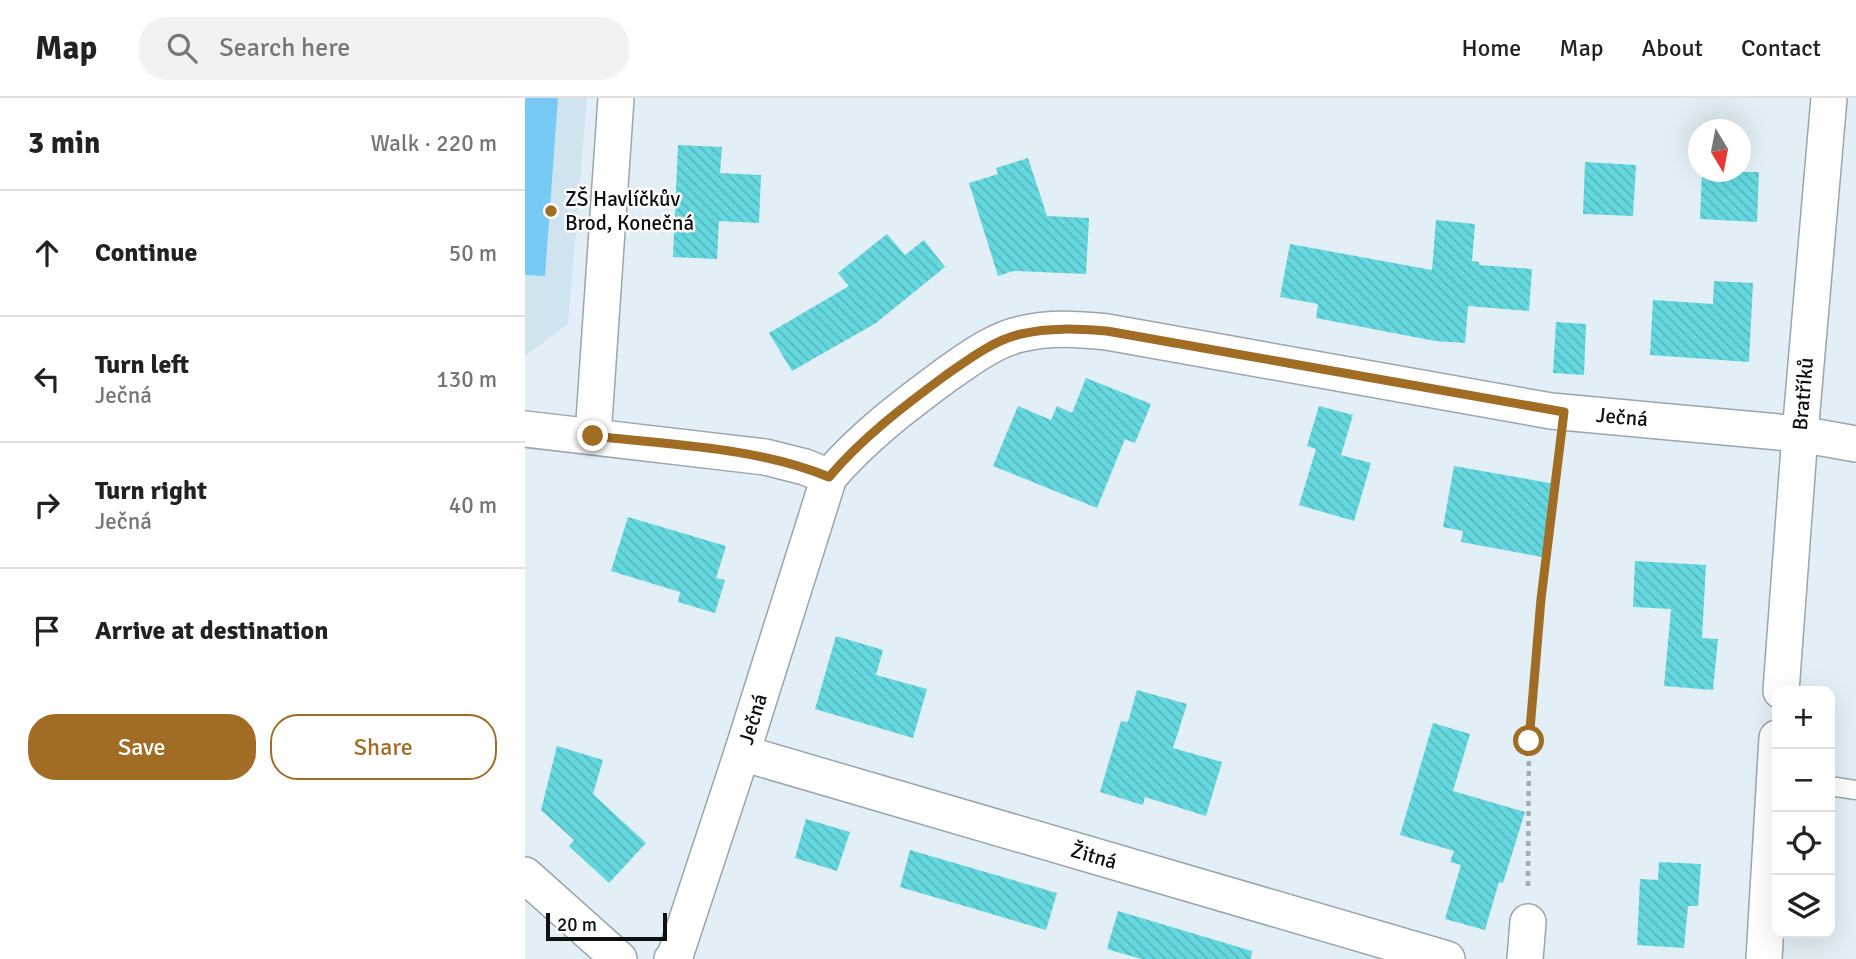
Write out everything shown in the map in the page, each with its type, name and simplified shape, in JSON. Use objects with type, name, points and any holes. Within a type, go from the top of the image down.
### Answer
[{"type":"street","points":[[593,436],[615,98]]},
{"type":"street","name":"Bratříků","points":[[1781,686],[1829,98]]},
{"type":"street","name":"Ječná","points":[[672,959],[742,753],[829,477],[850,453],[908,402],[986,348],[1020,334],[1065,328],[1107,331],[1564,412],[1800,434],[1856,444]]},
{"type":"street","points":[[525,429],[765,457],[829,477]]},
{"type":"street","name":"Žitná","points":[[742,753],[1447,959]]},
{"type":"street","points":[[1764,959],[1774,812]]},
{"type":"street","points":[[525,875],[619,959]]},
{"type":"street","points":[[1525,959],[1528,922]]},
{"type":"lane","points":[[1835,787],[1856,790]]},
{"type":"path","points":[[1528,922],[1529,741],[1541,599],[1564,412]]},
{"type":"shaded area","name":"ZŠ Havlíčkův Brod, Konečná","points":[[525,98],[587,98],[568,324],[525,356]]},
{"type":"shaded area","points":[[525,98],[558,98],[545,276],[525,275]]},
{"type":"building","points":[[678,145],[722,147],[720,173],[761,175],[759,223],[719,221],[717,259],[673,257]]},
{"type":"building","points":[[1028,158],[1047,216],[1089,218],[1086,274],[1013,271],[998,276],[969,183],[998,174],[996,168]]},
{"type":"building","points":[[1585,162],[1636,165],[1633,216],[1583,214]]},
{"type":"building","points":[[1751,172],[1759,172],[1757,222],[1700,219],[1702,182],[1751,182]]},
{"type":"building","points":[[1436,220],[1475,224],[1472,261],[1479,262],[1479,265],[1532,269],[1529,311],[1468,306],[1465,343],[1435,341],[1316,318],[1318,304],[1280,297],[1290,244],[1432,270]]},
{"type":"building","points":[[887,234],[905,255],[924,240],[945,267],[876,323],[792,371],[769,333],[849,286],[838,273]]},
{"type":"building","points":[[1714,281],[1753,283],[1749,362],[1650,355],[1653,300],[1713,304]]},
{"type":"building","points":[[1556,322],[1586,324],[1584,375],[1553,373]]},
{"type":"building","points":[[1086,378],[1151,404],[1135,443],[1125,439],[1097,508],[993,466],[1018,406],[1051,420],[1057,406],[1072,413]]},
{"type":"building","points":[[1319,406],[1353,415],[1341,455],[1371,463],[1354,521],[1299,505],[1316,449],[1307,446]]},
{"type":"building","points":[[1454,466],[1555,484],[1542,557],[1461,542],[1463,531],[1443,527]]},
{"type":"building","points":[[628,517],[726,546],[716,578],[725,580],[715,613],[678,602],[680,592],[611,571]]},
{"type":"building","points":[[1635,561],[1706,565],[1702,638],[1718,639],[1713,690],[1664,686],[1671,609],[1633,607]]},
{"type":"building","points":[[836,636],[883,650],[876,675],[927,689],[913,738],[815,709]]},
{"type":"building","points":[[1137,690],[1187,704],[1173,748],[1222,762],[1206,816],[1145,797],[1143,805],[1100,792],[1121,721],[1128,722]]},
{"type":"building","points":[[1433,723],[1470,734],[1453,791],[1525,812],[1503,883],[1499,882],[1485,930],[1445,919],[1461,865],[1450,862],[1454,851],[1400,835]]},
{"type":"building","points":[[557,746],[603,760],[593,794],[646,843],[609,883],[569,846],[574,840],[541,810]]},
{"type":"building","points":[[806,819],[850,832],[837,871],[795,858]]},
{"type":"building","points":[[910,850],[1057,893],[1046,930],[900,887]]},
{"type":"building","points":[[1659,862],[1701,864],[1698,906],[1688,906],[1684,948],[1637,945],[1640,879],[1658,880]]},
{"type":"building","points":[[1118,911],[1252,951],[1251,959],[1141,959],[1107,949]]},
{"type":"place","name":"ZŠ Havlíčkův Brod, Konečná","points":[[551,211]]},
{"type":"route","points":[[593,436],[765,457],[829,477],[850,453],[908,402],[986,348],[1020,334],[1065,328],[1107,331],[1564,412],[1541,599],[1529,741]]}]
